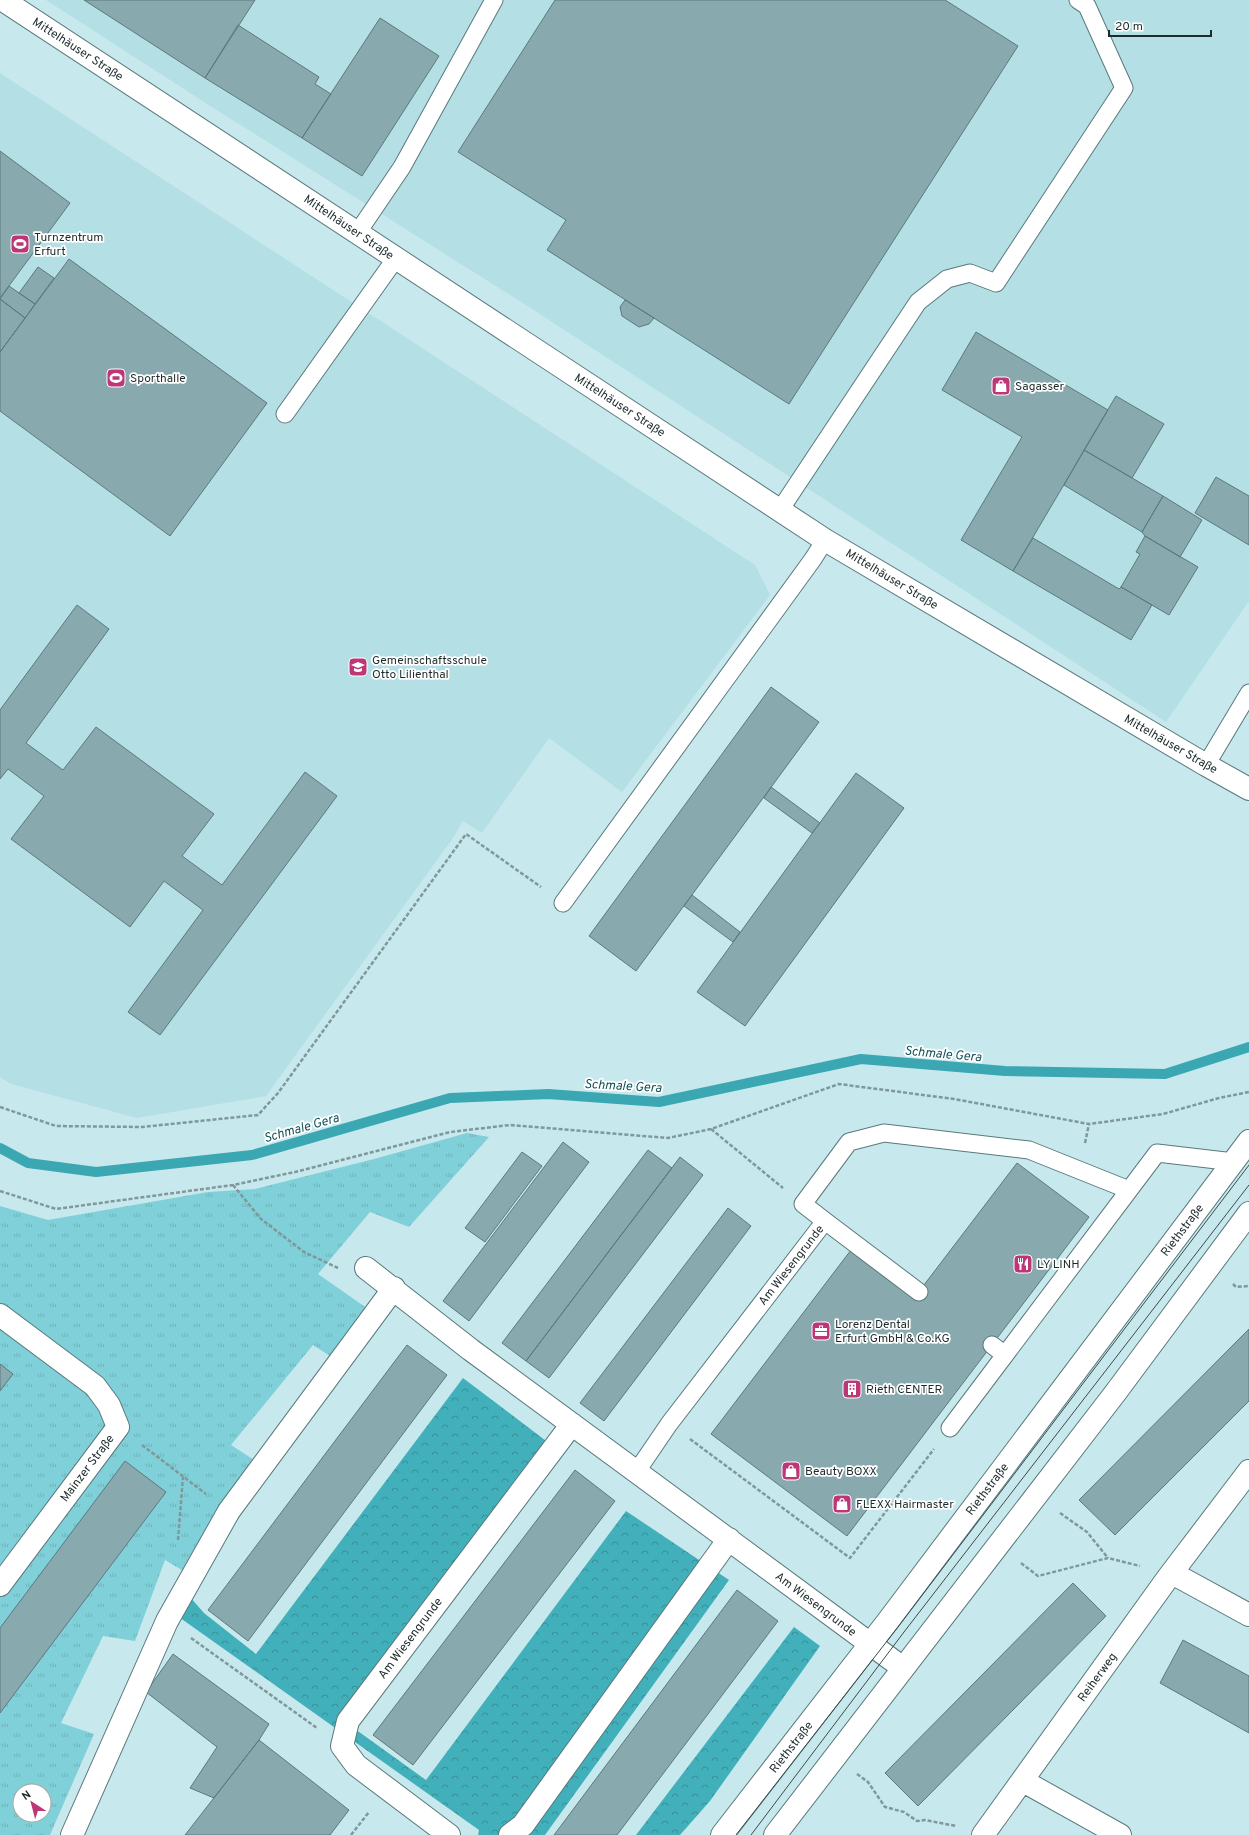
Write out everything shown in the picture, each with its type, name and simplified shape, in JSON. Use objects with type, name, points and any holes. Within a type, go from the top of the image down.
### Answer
[{"type":"street","name":"Mittelhäuser Straße","points":[[3,0],[825,540],[1206,765],[1249,788]]},
{"type":"street","name":"Riethstraße","points":[[722,1835],[870,1644],[1249,1141]]},
{"type":"street","points":[[775,1835],[1116,1392],[1249,1213]]},
{"type":"street","name":"Am Wiesengrunde","points":[[366,1268],[394,1288],[471,1350],[637,1470],[903,1668]]},
{"type":"street","points":[[72,1835],[167,1621],[229,1511],[394,1288]]},
{"type":"street","name":"Mainzer Straße","points":[[0,1315],[95,1386],[109,1405],[118,1426],[0,1585]]},
{"type":"street","name":"Am Wiesengrunde","points":[[342,1746],[348,1721],[572,1424]]},
{"type":"street","name":"Reiherweg","points":[[988,1827],[1023,1781],[1170,1576],[1249,1471]]},
{"type":"street","points":[[510,1835],[523,1825],[729,1539]]},
{"type":"street","points":[[1170,1576],[1249,1615]]},
{"type":"street","points":[[342,1746],[356,1765],[449,1835]]},
{"type":"street","points":[[1023,1781],[1120,1835]]},
{"type":"lane","points":[[358,232],[402,167],[494,0]]},
{"type":"lane","points":[[780,510],[918,302],[947,279],[970,273],[996,284],[1124,88],[1087,6],[1078,0]]},
{"type":"lane","points":[[285,414],[396,258]]},
{"type":"lane","points":[[564,903],[804,572],[825,540]]},
{"type":"lane","points":[[1206,765],[1249,693]]},
{"type":"lane","points":[[803,1204],[849,1142],[884,1133],[1029,1150],[1129,1190]]},
{"type":"lane","points":[[950,1428],[999,1350],[1129,1190],[1157,1153],[1234,1162]]},
{"type":"lane","name":"Am Wiesengrunde","points":[[637,1470],[669,1424],[825,1221],[803,1204]]},
{"type":"lane","points":[[825,1221],[919,1292]]},
{"type":"path","points":[[0,1107],[56,1126],[142,1127],[258,1115],[278,1093],[466,834],[564,903]]},
{"type":"path","points":[[0,1191],[56,1209],[233,1185],[295,1172],[450,1132],[510,1125],[668,1138],[711,1129],[839,1084],[954,1099],[1089,1124],[1163,1114],[1219,1098],[1249,1092]]},
{"type":"path","points":[[711,1129],[803,1204]]},
{"type":"path","points":[[233,1185],[261,1219],[304,1252],[339,1269],[366,1268]]},
{"type":"path","points":[[1230,1282],[1236,1287],[1249,1286]]},
{"type":"path","points":[[669,1424],[850,1558],[950,1428]]},
{"type":"path","points":[[118,1426],[229,1511]]},
{"type":"path","points":[[1060,1513],[1087,1532],[1108,1558]]},
{"type":"path","points":[[997,1547],[1038,1576],[1108,1558],[1170,1576]]},
{"type":"path","points":[[167,1621],[342,1746]]},
{"type":"path","points":[[851,1770],[868,1782],[885,1807],[904,1812],[917,1821],[925,1820],[956,1826],[988,1827]]},
{"type":"shaded area","points":[[46,0],[1249,0],[1249,601],[1166,722],[526,305],[215,109]]},
{"type":"shaded area","name":"Gemeinschaftsschule Otto Lilienthal","points":[[0,73],[755,565],[770,595],[622,792],[549,738],[482,833],[463,821],[453,838],[266,1096],[137,1118],[11,1084],[0,1077]]},
{"type":"green space","points":[[467,1133],[489,1137],[409,1227],[370,1212],[318,1274],[381,1318],[347,1367],[313,1345],[231,1445],[271,1471],[197,1579],[165,1560],[135,1641],[103,1636],[61,1723],[94,1734],[50,1835],[0,1835],[0,1206],[48,1220],[208,1192],[255,1189],[374,1159]]},
{"type":"green space","points":[[463,1378],[562,1453],[355,1729],[426,1780],[626,1511],[729,1580],[545,1835],[478,1835],[479,1830],[176,1615],[190,1597],[204,1613],[256,1654]]},
{"type":"green space","points":[[794,1627],[820,1646],[710,1801],[680,1835],[636,1835]]},
{"type":"building","points":[[84,0],[255,0],[205,78]]},
{"type":"building","points":[[555,0],[945,0],[1018,46],[789,404],[547,250],[566,220],[458,152]]},
{"type":"building","points":[[380,18],[439,56],[362,176],[302,138]]},
{"type":"building","points":[[238,25],[319,77],[315,84],[331,94],[302,138],[205,78]]},
{"type":"building","name":"Turnzentrum Erfurt","points":[[0,151],[70,203],[0,298]]},
{"type":"building","name":"Sporthalle","points":[[69,259],[267,403],[170,536],[0,411],[0,352]]},
{"type":"building","points":[[38,267],[54,278],[35,304],[19,293]]},
{"type":"building","points":[[9,286],[35,304],[25,318],[0,299]]},
{"type":"building","points":[[0,299],[25,318],[0,352]]},
{"type":"building","points":[[625,300],[654,318],[649,324],[639,327],[622,316],[620,307]]},
{"type":"building","points":[[976,332],[1108,410],[1013,571],[961,540],[1022,437],[942,390]]},
{"type":"building","points":[[1116,396],[1164,424],[1132,478],[1084,450]]},
{"type":"building","points":[[1084,450],[1163,496],[1142,532],[1064,485]]},
{"type":"building","points":[[1216,477],[1249,496],[1249,545],[1195,513]]},
{"type":"building","points":[[1163,496],[1202,520],[1180,557],[1145,536],[1142,532]]},
{"type":"building","points":[[1145,536],[1198,567],[1169,615],[1121,587],[1140,554],[1136,552]]},
{"type":"building","points":[[1033,538],[1119,589],[1121,587],[1152,605],[1131,640],[1013,571]]},
{"type":"building","points":[[77,605],[109,629],[26,743],[63,770],[96,727],[214,814],[182,856],[222,885],[305,772],[337,796],[160,1035],[128,1012],[203,910],[164,881],[130,927],[11,839],[44,796],[8,769],[0,779],[0,710]]},
{"type":"building","points":[[771,687],[819,722],[636,971],[589,936]]},
{"type":"building","points":[[856,773],[904,808],[745,1026],[697,992]]},
{"type":"building","points":[[771,787],[820,823],[812,833],[764,798]]},
{"type":"building","points":[[692,895],[740,932],[733,942],[684,906]]},
{"type":"building","points":[[563,1142],[589,1162],[469,1321],[443,1301]]},
{"type":"building","points":[[648,1150],[672,1168],[526,1361],[502,1343]]},
{"type":"building","points":[[522,1152],[542,1166],[485,1242],[465,1228]]},
{"type":"building","points":[[680,1157],[703,1175],[549,1378],[526,1361]]},
{"type":"building","name":"Rieth CENTER","points":[[1017,1163],[1089,1217],[847,1536],[711,1434],[851,1250],[914,1298]]},
{"type":"building","points":[[728,1208],[751,1226],[604,1421],[580,1403]]},
{"type":"building","points":[[1249,1329],[1249,1401],[1115,1535],[1079,1500]]},
{"type":"building","points":[[407,1345],[447,1375],[248,1641],[208,1610]]},
{"type":"building","points":[[0,1364],[13,1374],[0,1391]]},
{"type":"building","points":[[125,1461],[166,1492],[0,1713],[0,1628]]},
{"type":"building","points":[[575,1470],[615,1501],[413,1765],[373,1735]]},
{"type":"building","points":[[1073,1583],[1106,1616],[918,1806],[885,1773]]},
{"type":"building","points":[[737,1590],[778,1621],[617,1835],[554,1835]]},
{"type":"building","points":[[1183,1640],[1249,1676],[1249,1733],[1160,1683]]},
{"type":"building","points":[[173,1654],[269,1724],[259,1740],[214,1798],[190,1788],[217,1747],[146,1692]]},
{"type":"building","points":[[259,1740],[349,1810],[330,1835],[185,1835]]},
{"type":"waterway","name":"Schmale Gera","points":[[0,1148],[28,1163],[96,1172],[252,1155],[450,1098],[548,1094],[659,1102],[861,1059],[1005,1071],[1165,1074],[1249,1047]]},
{"type":"tram line","points":[[736,1835],[898,1627],[1249,1165]]},
{"type":"tram line","points":[[751,1835],[904,1632],[1249,1185]]},
{"type":"place","name":"Turnzentrum Erfurt","points":[[20,244]]},
{"type":"place","name":"Sporthalle","points":[[116,378]]},
{"type":"place","name":"Sagasser","points":[[1001,386]]},
{"type":"place","name":"Gemeinschaftsschule Otto Lilienthal","points":[[358,667]]},
{"type":"place","name":"LY LINH","points":[[1023,1264]]},
{"type":"place","name":"Lorenz Dental Erfurt GmbH & Co.KG","points":[[821,1331]]},
{"type":"place","name":"Rieth CENTER","points":[[852,1389]]},
{"type":"place","name":"Beauty BOXX","points":[[791,1471]]},
{"type":"place","name":"FLEXX Hairmaster","points":[[842,1504]]}]
